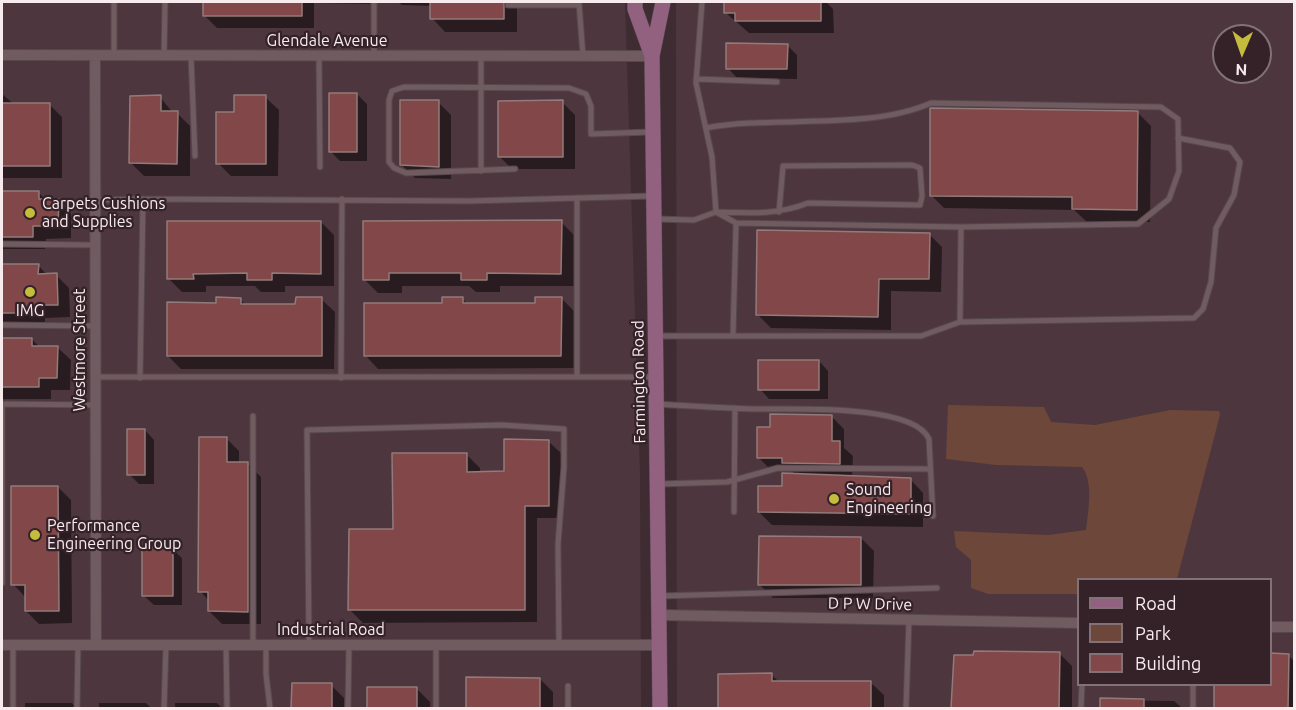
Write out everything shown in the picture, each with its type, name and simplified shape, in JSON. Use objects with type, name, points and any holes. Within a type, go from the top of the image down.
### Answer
[{"type":"main road","name":"Farmington Road","points":[[635,2],[635,9],[652,56]]},
{"type":"main road","name":"Farmington Road","points":[[660,708],[652,56],[663,2]]},
{"type":"street","name":"Glendale Avenue","points":[[2,55],[652,56]]},
{"type":"street","name":"Westmore Street","points":[[95,56],[96,645]]},
{"type":"street","name":"D P W Drive","points":[[660,615],[1077,623]]},
{"type":"street","points":[[1272,627],[1294,627]]},
{"type":"street","name":"Industrial Road","points":[[7,645],[661,645]]},
{"type":"lane","points":[[114,2],[114,56]]},
{"type":"lane","points":[[164,56],[165,2]]},
{"type":"lane","points":[[374,2],[374,56]]},
{"type":"lane","points":[[702,2],[696,79],[712,157],[716,212]]},
{"type":"lane","points":[[508,5],[579,3],[583,56]]},
{"type":"lane","points":[[191,56],[195,156]]},
{"type":"lane","points":[[319,56],[320,167]]},
{"type":"lane","points":[[481,171],[482,56]]},
{"type":"lane","points":[[696,79],[777,82]]},
{"type":"lane","points":[[514,169],[406,173],[394,168],[389,162],[389,100],[392,91],[404,87],[569,88],[586,94],[591,106],[591,135],[653,132]]},
{"type":"lane","points":[[706,128],[735,123],[861,118],[913,111],[931,103],[1161,107],[1178,119],[1179,171],[1169,199],[1138,224],[961,227],[736,223],[716,212]]},
{"type":"lane","points":[[656,336],[921,336],[960,322],[1194,318],[1203,309],[1211,282],[1216,228],[1234,195],[1240,162],[1230,148],[1178,138]]},
{"type":"lane","points":[[654,219],[694,220],[716,212],[779,212],[808,203],[920,205],[922,196],[920,168],[912,165],[783,166],[779,212]]},
{"type":"lane","points":[[95,200],[577,200],[654,196]]},
{"type":"lane","points":[[140,378],[143,199]]},
{"type":"lane","points":[[341,378],[342,199]]},
{"type":"lane","points":[[577,200],[577,376]]},
{"type":"lane","points":[[733,335],[736,223]]},
{"type":"lane","points":[[960,322],[961,227]]},
{"type":"lane","points":[[2,244],[95,244]]},
{"type":"lane","points":[[2,325],[95,326]]},
{"type":"lane","points":[[94,377],[657,377]]},
{"type":"lane","points":[[2,583],[2,404],[94,405]]},
{"type":"lane","points":[[657,404],[858,411],[905,420],[926,431],[929,439],[933,516]]},
{"type":"lane","points":[[734,512],[735,408]]},
{"type":"lane","points":[[253,416],[253,644]]},
{"type":"lane","points":[[309,645],[307,430],[502,425],[564,429],[564,467],[558,544],[559,645]]},
{"type":"lane","points":[[658,484],[734,481],[778,468],[930,469]]},
{"type":"lane","points":[[660,596],[937,588]]},
{"type":"lane","points":[[906,708],[909,620]]},
{"type":"lane","points":[[266,644],[270,708]]},
{"type":"lane","points":[[7,645],[13,708]]},
{"type":"lane","points":[[77,708],[78,645]]},
{"type":"lane","points":[[164,708],[166,645]]},
{"type":"lane","points":[[226,645],[227,708]]},
{"type":"lane","points":[[348,708],[349,645]]},
{"type":"lane","points":[[436,645],[436,708]]},
{"type":"lane","points":[[568,686],[568,708]]},
{"type":"lane","points":[[1081,708],[1082,686]]},
{"type":"lane","points":[[1193,686],[1193,708]]},
{"type":"shaded area","points":[[2,2],[625,2],[640,475],[641,708],[2,708]]},
{"type":"shaded area","points":[[676,2],[1294,2],[1294,708],[677,708]]},
{"type":"green space","points":[[948,405],[1044,407],[1051,422],[1095,425],[1170,410],[1219,411],[1220,415],[1177,578],[1077,578],[1077,594],[988,594],[971,588],[971,560],[956,547],[954,531],[1048,535],[1086,530],[1089,506],[1088,481],[1082,467],[996,465],[946,459]]},
{"type":"building","points":[[203,2],[302,2],[302,16],[203,16]]},
{"type":"building","points":[[430,2],[504,2],[504,19],[430,19]]},
{"type":"building","points":[[724,2],[821,2],[821,21],[735,21],[735,13],[724,13]]},
{"type":"building","points":[[726,43],[788,44],[787,69],[726,69]]},
{"type":"building","points":[[329,93],[357,93],[357,152],[329,152]]},
{"type":"building","points":[[161,95],[161,111],[178,111],[177,164],[129,163],[130,96]]},
{"type":"building","points":[[234,95],[266,95],[266,164],[216,164],[216,112],[234,112]]},
{"type":"building","points":[[400,100],[439,100],[439,167],[400,165]]},
{"type":"building","points":[[563,100],[563,157],[498,157],[498,101]]},
{"type":"building","points":[[2,103],[50,103],[50,166],[2,166]]},
{"type":"building","points":[[930,108],[1138,111],[1137,210],[1072,209],[1072,197],[930,196]]},
{"type":"building","name":"Carpets Cushions and Supplies","points":[[2,191],[39,191],[39,199],[59,199],[58,226],[33,226],[33,237],[2,237]]},
{"type":"building","points":[[562,220],[561,274],[487,273],[487,280],[461,280],[461,273],[389,273],[389,280],[363,280],[363,221]]},
{"type":"building","points":[[167,221],[321,221],[321,274],[272,273],[272,280],[247,280],[247,273],[193,274],[194,279],[167,279]]},
{"type":"building","points":[[757,230],[930,233],[929,279],[879,279],[878,317],[756,315]]},
{"type":"building","name":"IMG","points":[[2,264],[39,264],[38,274],[57,273],[58,305],[33,305],[33,313],[2,313]]},
{"type":"building","points":[[216,297],[241,298],[241,304],[295,304],[296,297],[322,297],[322,356],[167,356],[167,302],[216,303]]},
{"type":"building","points":[[442,297],[463,297],[463,303],[535,303],[535,297],[562,297],[561,356],[364,356],[364,303],[442,303]]},
{"type":"building","points":[[2,338],[32,338],[32,346],[58,346],[57,378],[39,378],[39,387],[2,387]]},
{"type":"building","points":[[758,360],[819,360],[819,390],[758,390]]},
{"type":"building","points":[[770,414],[832,415],[832,441],[840,441],[840,464],[782,463],[782,458],[757,458],[757,427],[770,427]]},
{"type":"building","points":[[127,429],[145,429],[145,475],[127,475]]},
{"type":"building","points":[[199,437],[227,437],[227,462],[248,462],[248,612],[208,611],[208,592],[198,592]]},
{"type":"building","points":[[504,439],[549,440],[549,506],[525,506],[525,610],[348,610],[349,529],[393,529],[392,453],[467,453],[467,472],[504,471]]},
{"type":"building","name":"Sound Engineering","points":[[782,473],[911,478],[911,514],[758,512],[758,486],[782,486]]},
{"type":"building","name":"Performance Engineering Group","points":[[11,486],[58,486],[59,611],[25,611],[25,585],[11,585]]},
{"type":"building","points":[[759,536],[861,537],[861,585],[758,585]]},
{"type":"building","points":[[142,547],[173,547],[173,596],[142,596]]},
{"type":"building","points":[[974,651],[1060,652],[1059,708],[951,708],[954,655],[973,655]]},
{"type":"building","points":[[1272,653],[1289,654],[1288,708],[1214,708],[1214,686],[1272,686]]},
{"type":"building","points":[[772,673],[772,681],[871,681],[871,708],[718,708],[718,674]]},
{"type":"building","points":[[466,677],[540,678],[540,708],[466,708]]},
{"type":"building","points":[[292,683],[332,683],[332,708],[291,708]]},
{"type":"building","points":[[367,687],[417,687],[417,708],[367,708]]},
{"type":"building","points":[[1100,698],[1144,699],[1144,708],[1100,708]]},
{"type":"place","name":"Carpets Cushions and Supplies","points":[[30,213]]},
{"type":"place","name":"IMG","points":[[30,292]]},
{"type":"place","name":"Sound Engineering","points":[[834,499]]},
{"type":"place","name":"Performance Engineering Group","points":[[35,535]]}]
